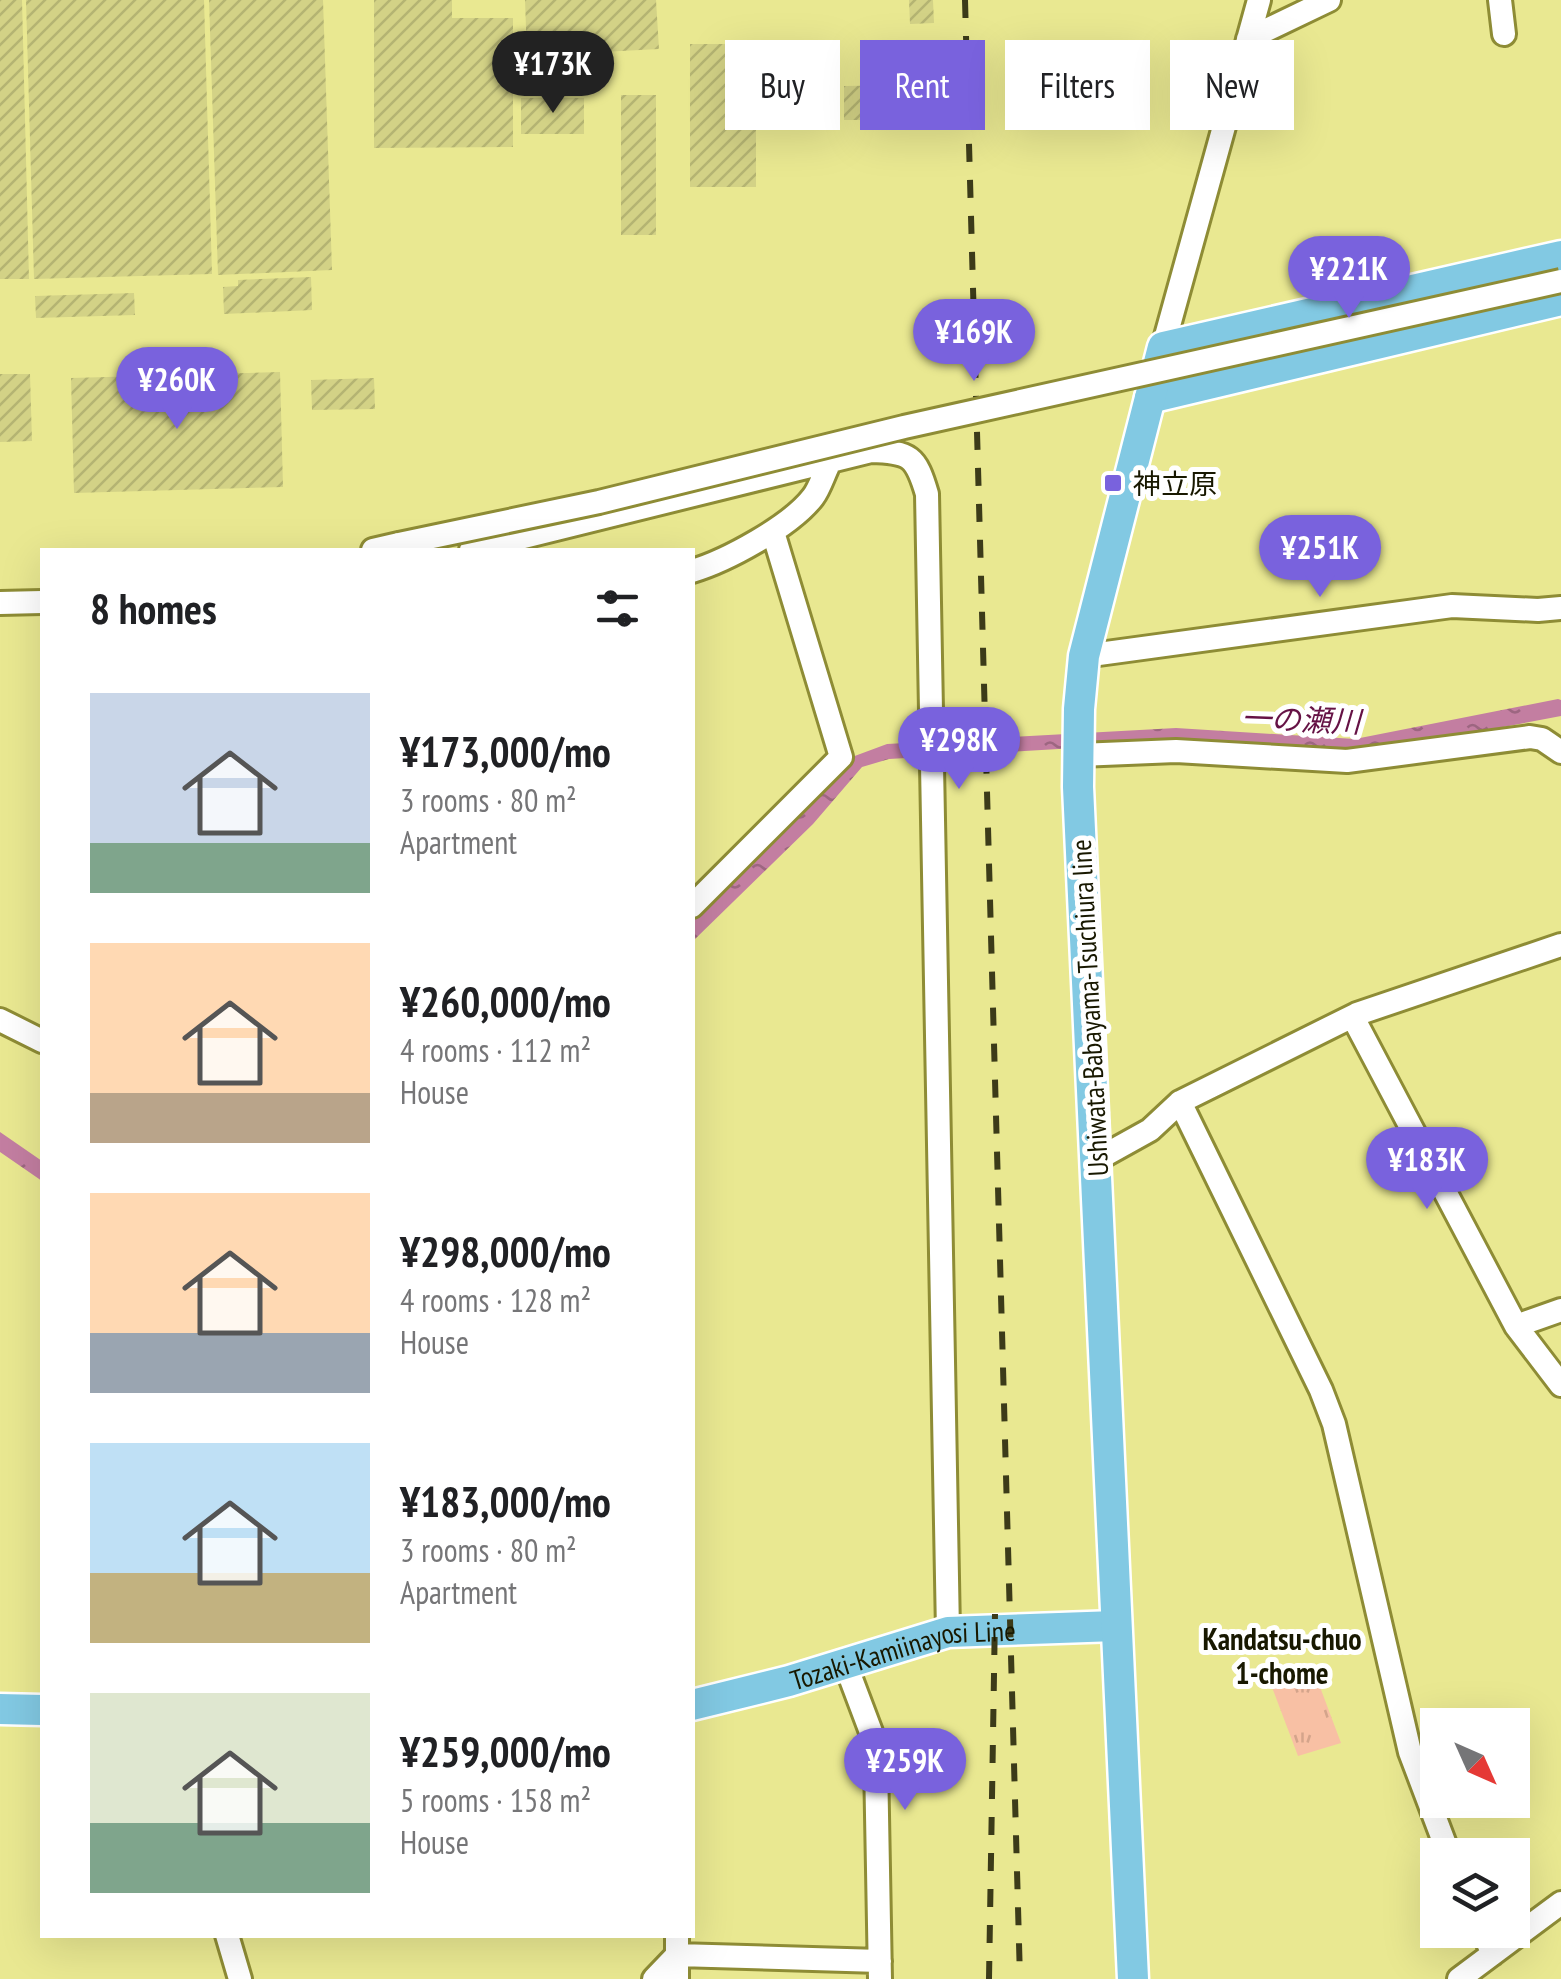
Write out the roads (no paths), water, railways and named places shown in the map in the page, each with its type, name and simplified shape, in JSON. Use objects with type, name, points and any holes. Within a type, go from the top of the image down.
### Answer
[{"type":"main road","points":[[1163,347],[1561,256]]},
{"type":"main road","points":[[1150,398],[1561,300]]},
{"type":"main road","name":"Ushiwata-Babayama-Tsuchiura line","points":[[1116,1626],[1079,755],[1084,656],[1163,347]]},
{"type":"main road","points":[[1116,1626],[1133,1979]]},
{"type":"main road","name":"Tozaki-Kamiinayosi Line","points":[[695,1704],[789,1681],[948,1632],[1116,1626]]},
{"type":"main road","points":[[0,1709],[40,1710]]},
{"type":"street","points":[[1163,347],[1259,0]]},
{"type":"street","points":[[1248,38],[1329,0]]},
{"type":"street","points":[[1500,0],[1504,34]]},
{"type":"street","points":[[381,548],[600,502],[943,418],[1561,281]]},
{"type":"street","points":[[479,548],[871,452],[901,452],[919,466],[927,494],[948,1632]]},
{"type":"street","points":[[695,570],[773,532],[813,498],[830,462]]},
{"type":"street","points":[[695,903],[840,757],[773,532]]},
{"type":"street","points":[[0,603],[40,602]]},
{"type":"street","points":[[1084,656],[1452,606],[1561,608]]},
{"type":"street","points":[[1079,755],[1176,751],[1347,761],[1530,737],[1542,739],[1561,752]]},
{"type":"street","points":[[1096,1160],[1150,1130],[1180,1102],[1357,1014],[1561,944]]},
{"type":"street","points":[[1357,1014],[1357,1025],[1516,1326],[1561,1385]]},
{"type":"street","points":[[0,1020],[40,1040]]},
{"type":"street","points":[[1180,1102],[1322,1390],[1334,1424],[1410,1752],[1443,1838]]},
{"type":"street","points":[[1516,1326],[1561,1310]]},
{"type":"street","points":[[654,1979],[677,1956],[880,1970],[876,1760],[871,1732],[845,1662]]},
{"type":"street","points":[[1458,1979],[1561,1903]]},
{"type":"street","points":[[228,1938],[240,1979]]},
{"type":"street","points":[[1490,1948],[1493,1954]]},
{"type":"water","points":[[1561,700],[1561,716],[1355,755],[1093,747],[889,759],[862,767],[813,824],[695,939],[695,919],[803,814],[852,757],[887,744],[1176,728],[1355,739]]},
{"type":"water","points":[[0,1132],[40,1160],[40,1180],[0,1152]]},
{"type":"railway","points":[[965,0],[1020,1979]]},
{"type":"railway","points":[[989,1979],[995,1614]]},
{"type":"place","name":"神立原","points":[[1113,483]]},
{"type":"district","name":"Kandatsu-chuo 1-chome","points":[[1282,1655]]},
{"type":"water label","name":"一の瀬川","points":[[1301,719]]}]
